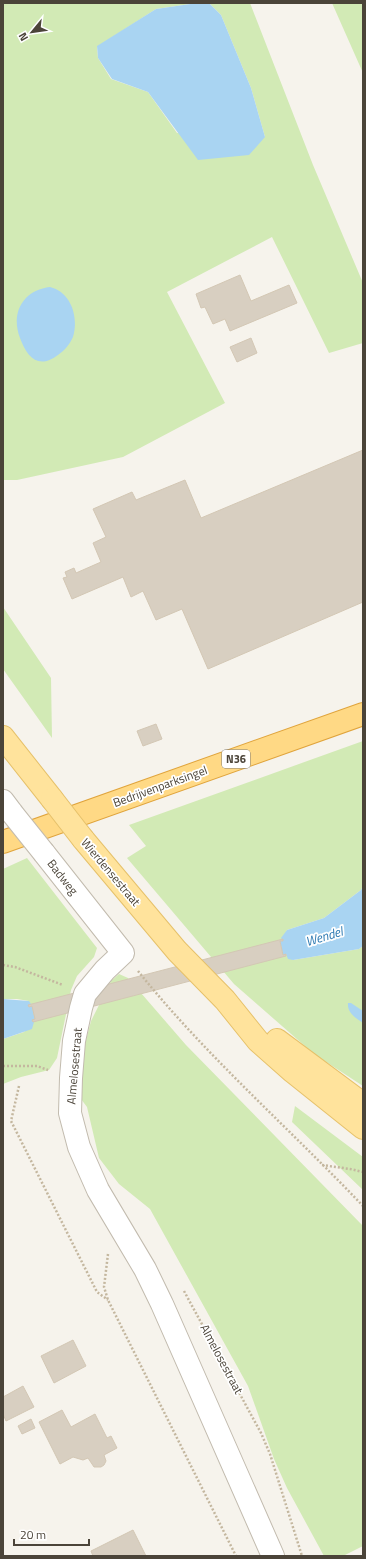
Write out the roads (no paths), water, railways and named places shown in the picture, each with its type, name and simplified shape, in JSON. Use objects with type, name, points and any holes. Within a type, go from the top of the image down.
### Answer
[{"type":"highway","name":"Bedrijvenparksingel","points":[[3,842],[363,714]]},
{"type":"main road","name":"Wierdensestraat","points":[[3,737],[83,839],[177,950],[225,1000],[258,1041],[293,1072],[363,1128]]},
{"type":"main road","name":"Wierdensestraat","points":[[225,1000],[322,1075],[363,1104]]},
{"type":"street","name":"Badweg","points":[[8,807],[123,953]]},
{"type":"street","name":"Almelosestraat","points":[[123,953],[105,970],[86,994],[81,1008],[74,1041],[70,1113],[79,1147],[98,1190],[144,1269],[162,1304],[273,1556]]},
{"type":"water","points":[[197,3],[209,3],[221,15],[251,88],[265,137],[249,155],[198,160],[148,92],[112,79],[98,58],[97,46],[156,9]]},
{"type":"water","points":[[50,287],[63,294],[72,306],[75,329],[69,345],[58,355],[45,361],[39,361],[30,356],[20,338],[17,328],[18,311],[26,298],[41,289]]},
{"type":"water","name":"Wendel","points":[[363,886],[363,946],[359,949],[293,960],[288,959],[286,954],[283,955],[280,941],[283,941],[281,938],[287,930],[324,918],[361,890]]},
{"type":"water","points":[[3,999],[29,1001],[31,1004],[29,1007],[32,1006],[35,1020],[32,1020],[34,1022],[32,1029],[3,1039]]},
{"type":"water","points":[[348,1003],[351,1003],[363,1011],[363,1023],[350,1012]]}]
